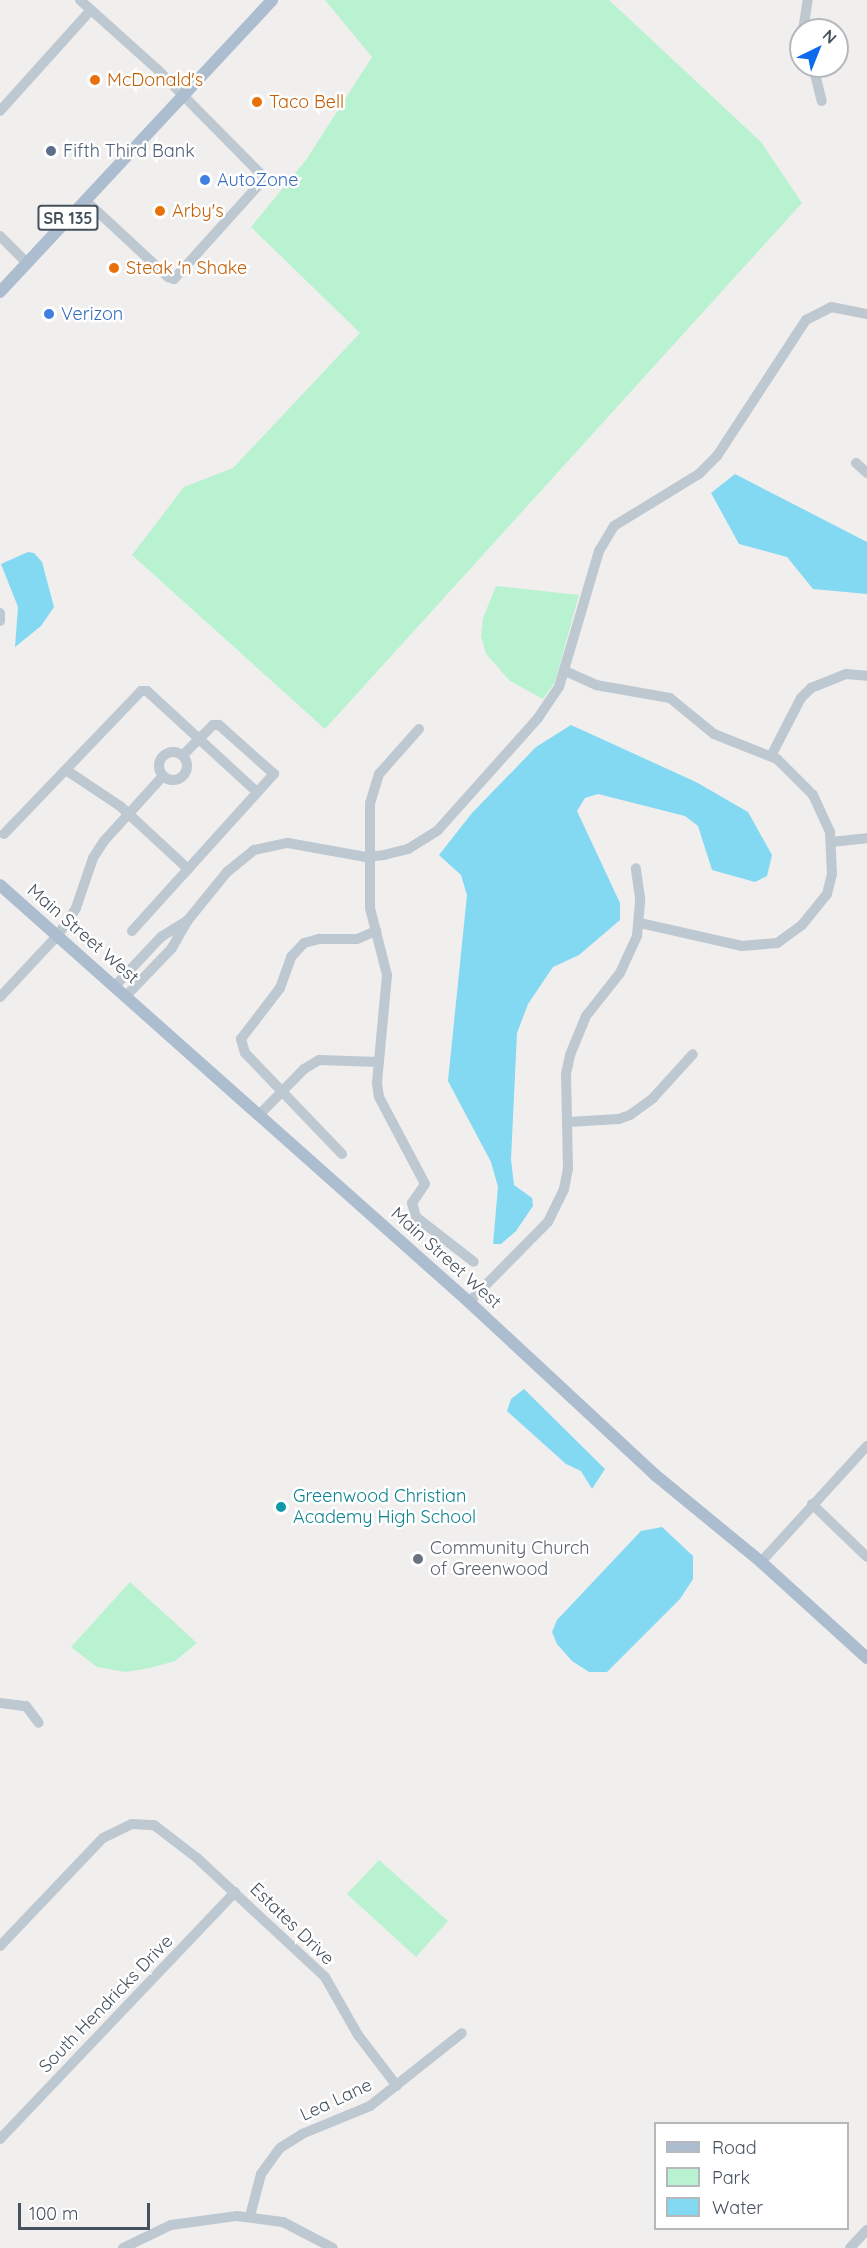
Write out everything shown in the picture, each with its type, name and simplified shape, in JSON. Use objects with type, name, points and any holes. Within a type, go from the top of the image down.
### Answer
[{"type":"main road","name":"SR 135","points":[[0,292],[272,0]]},
{"type":"main road","name":"Main Street West","points":[[0,885],[469,1302],[654,1474],[761,1562],[867,1658]]},
{"type":"street","points":[[80,0],[183,96],[265,178],[178,277],[168,277],[85,200]]},
{"type":"street","points":[[805,18],[808,0]]},
{"type":"street","points":[[0,111],[91,10]]},
{"type":"street","points":[[816,78],[822,101]]},
{"type":"street","points":[[0,236],[27,263]]},
{"type":"street","points":[[126,996],[172,948],[188,920],[238,860],[264,847],[288,843],[370,857],[408,849],[438,830],[538,718],[565,671],[599,551],[609,533],[623,518],[709,465],[793,336],[818,312],[839,307],[867,314]]},
{"type":"street","points":[[856,463],[867,473]]},
{"type":"street","points":[[0,613],[0,621]]},
{"type":"street","points":[[565,671],[596,684],[670,698],[714,734],[771,756],[789,768],[813,795],[831,842],[832,874],[827,894],[802,926],[777,943],[742,946],[640,923]]},
{"type":"street","points":[[771,756],[801,698],[811,688],[846,674],[867,676]]},
{"type":"street","points":[[4,834],[141,691],[147,691],[257,792]]},
{"type":"street","points":[[132,931],[274,774],[219,725],[213,725],[183,755]]},
{"type":"street","points":[[419,729],[386,764],[373,789],[370,908],[387,975],[379,1062],[379,1097],[425,1184],[412,1203],[412,1210],[423,1225],[474,1262]]},
{"type":"street","points":[[173,750],[183,755],[188,764],[173,782],[162,777],[157,768],[173,750]]},
{"type":"street","points":[[66,770],[128,814],[188,869]]},
{"type":"street","points":[[0,997],[58,935],[76,908],[93,858],[128,814],[162,777]]},
{"type":"street","points":[[831,842],[867,838]]},
{"type":"street","points":[[469,1302],[536,1235],[556,1208],[568,1169],[566,1074],[575,1036],[595,1002],[620,973],[640,923],[636,868]]},
{"type":"street","points":[[115,986],[161,937],[188,920]]},
{"type":"street","points":[[342,1154],[284,1090],[245,1053],[242,1033],[280,988],[291,957],[304,943],[319,939],[357,939],[376,931]]},
{"type":"street","points":[[568,1122],[619,1119],[630,1115],[653,1098],[693,1053]]},
{"type":"street","points":[[259,1115],[319,1060],[379,1062]]},
{"type":"street","points":[[761,1562],[867,1446]]},
{"type":"street","points":[[812,1504],[867,1557]]},
{"type":"street","points":[[0,1703],[26,1706],[39,1723]]},
{"type":"street","name":"Estates Drive","points":[[0,1946],[103,1838],[132,1824],[163,1829],[235,1892],[325,1977],[358,2035],[397,2086]]},
{"type":"street","name":"South Hendricks Drive","points":[[0,2139],[235,1892]]},
{"type":"street","name":"Lea Lane","points":[[250,2216],[261,2174],[280,2148],[294,2138],[370,2106],[462,2033]]},
{"type":"street","points":[[123,2248],[171,2225],[217,2216],[250,2216],[293,2226],[333,2248]]},
{"type":"street","points":[[850,2248],[867,2230]]},
{"type":"green space","points":[[325,0],[609,0],[761,142],[802,203],[325,729],[132,555],[184,487],[233,468],[360,333],[251,227],[306,160],[372,57]]},
{"type":"green space","points":[[496,586],[579,595],[555,682],[543,699],[510,681],[486,654],[481,636],[483,618]]},
{"type":"green space","points":[[130,1582],[197,1643],[175,1661],[150,1668],[125,1672],[97,1667],[71,1647]]},
{"type":"green space","points":[[379,1860],[448,1921],[416,1957],[347,1894]]},
{"type":"water","points":[[735,474],[867,542],[867,594],[813,589],[787,557],[739,544],[711,493]]},
{"type":"water","points":[[28,552],[34,553],[42,562],[54,607],[41,626],[15,647],[18,607],[1,564]]},
{"type":"water","points":[[571,725],[696,782],[748,812],[772,855],[767,876],[755,882],[712,870],[698,826],[685,816],[598,794],[585,798],[577,811],[620,903],[620,920],[579,955],[553,967],[528,1004],[517,1033],[511,1159],[514,1185],[532,1198],[533,1206],[516,1231],[501,1244],[493,1244],[498,1187],[491,1162],[448,1081],[467,895],[461,875],[439,855],[472,813],[536,747]]},
{"type":"water","points":[[524,1389],[605,1469],[592,1489],[581,1471],[566,1464],[507,1411],[511,1399]]},
{"type":"water","points":[[662,1527],[693,1556],[693,1579],[680,1599],[607,1672],[589,1672],[572,1661],[557,1644],[552,1632],[557,1620],[641,1531]]},
{"type":"place","name":"McDonald's","points":[[95,80]]},
{"type":"place","name":"Taco Bell","points":[[257,102]]},
{"type":"place","name":"Fifth Third Bank","points":[[51,151]]},
{"type":"place","name":"AutoZone","points":[[205,180]]},
{"type":"place","name":"Arby's","points":[[160,211]]},
{"type":"place","name":"Steak 'n Shake","points":[[114,268]]},
{"type":"place","name":"Verizon","points":[[49,314]]},
{"type":"place","name":"Greenwood Christian Academy High School","points":[[281,1507]]},
{"type":"place","name":"Community Church of Greenwood","points":[[418,1559]]}]
